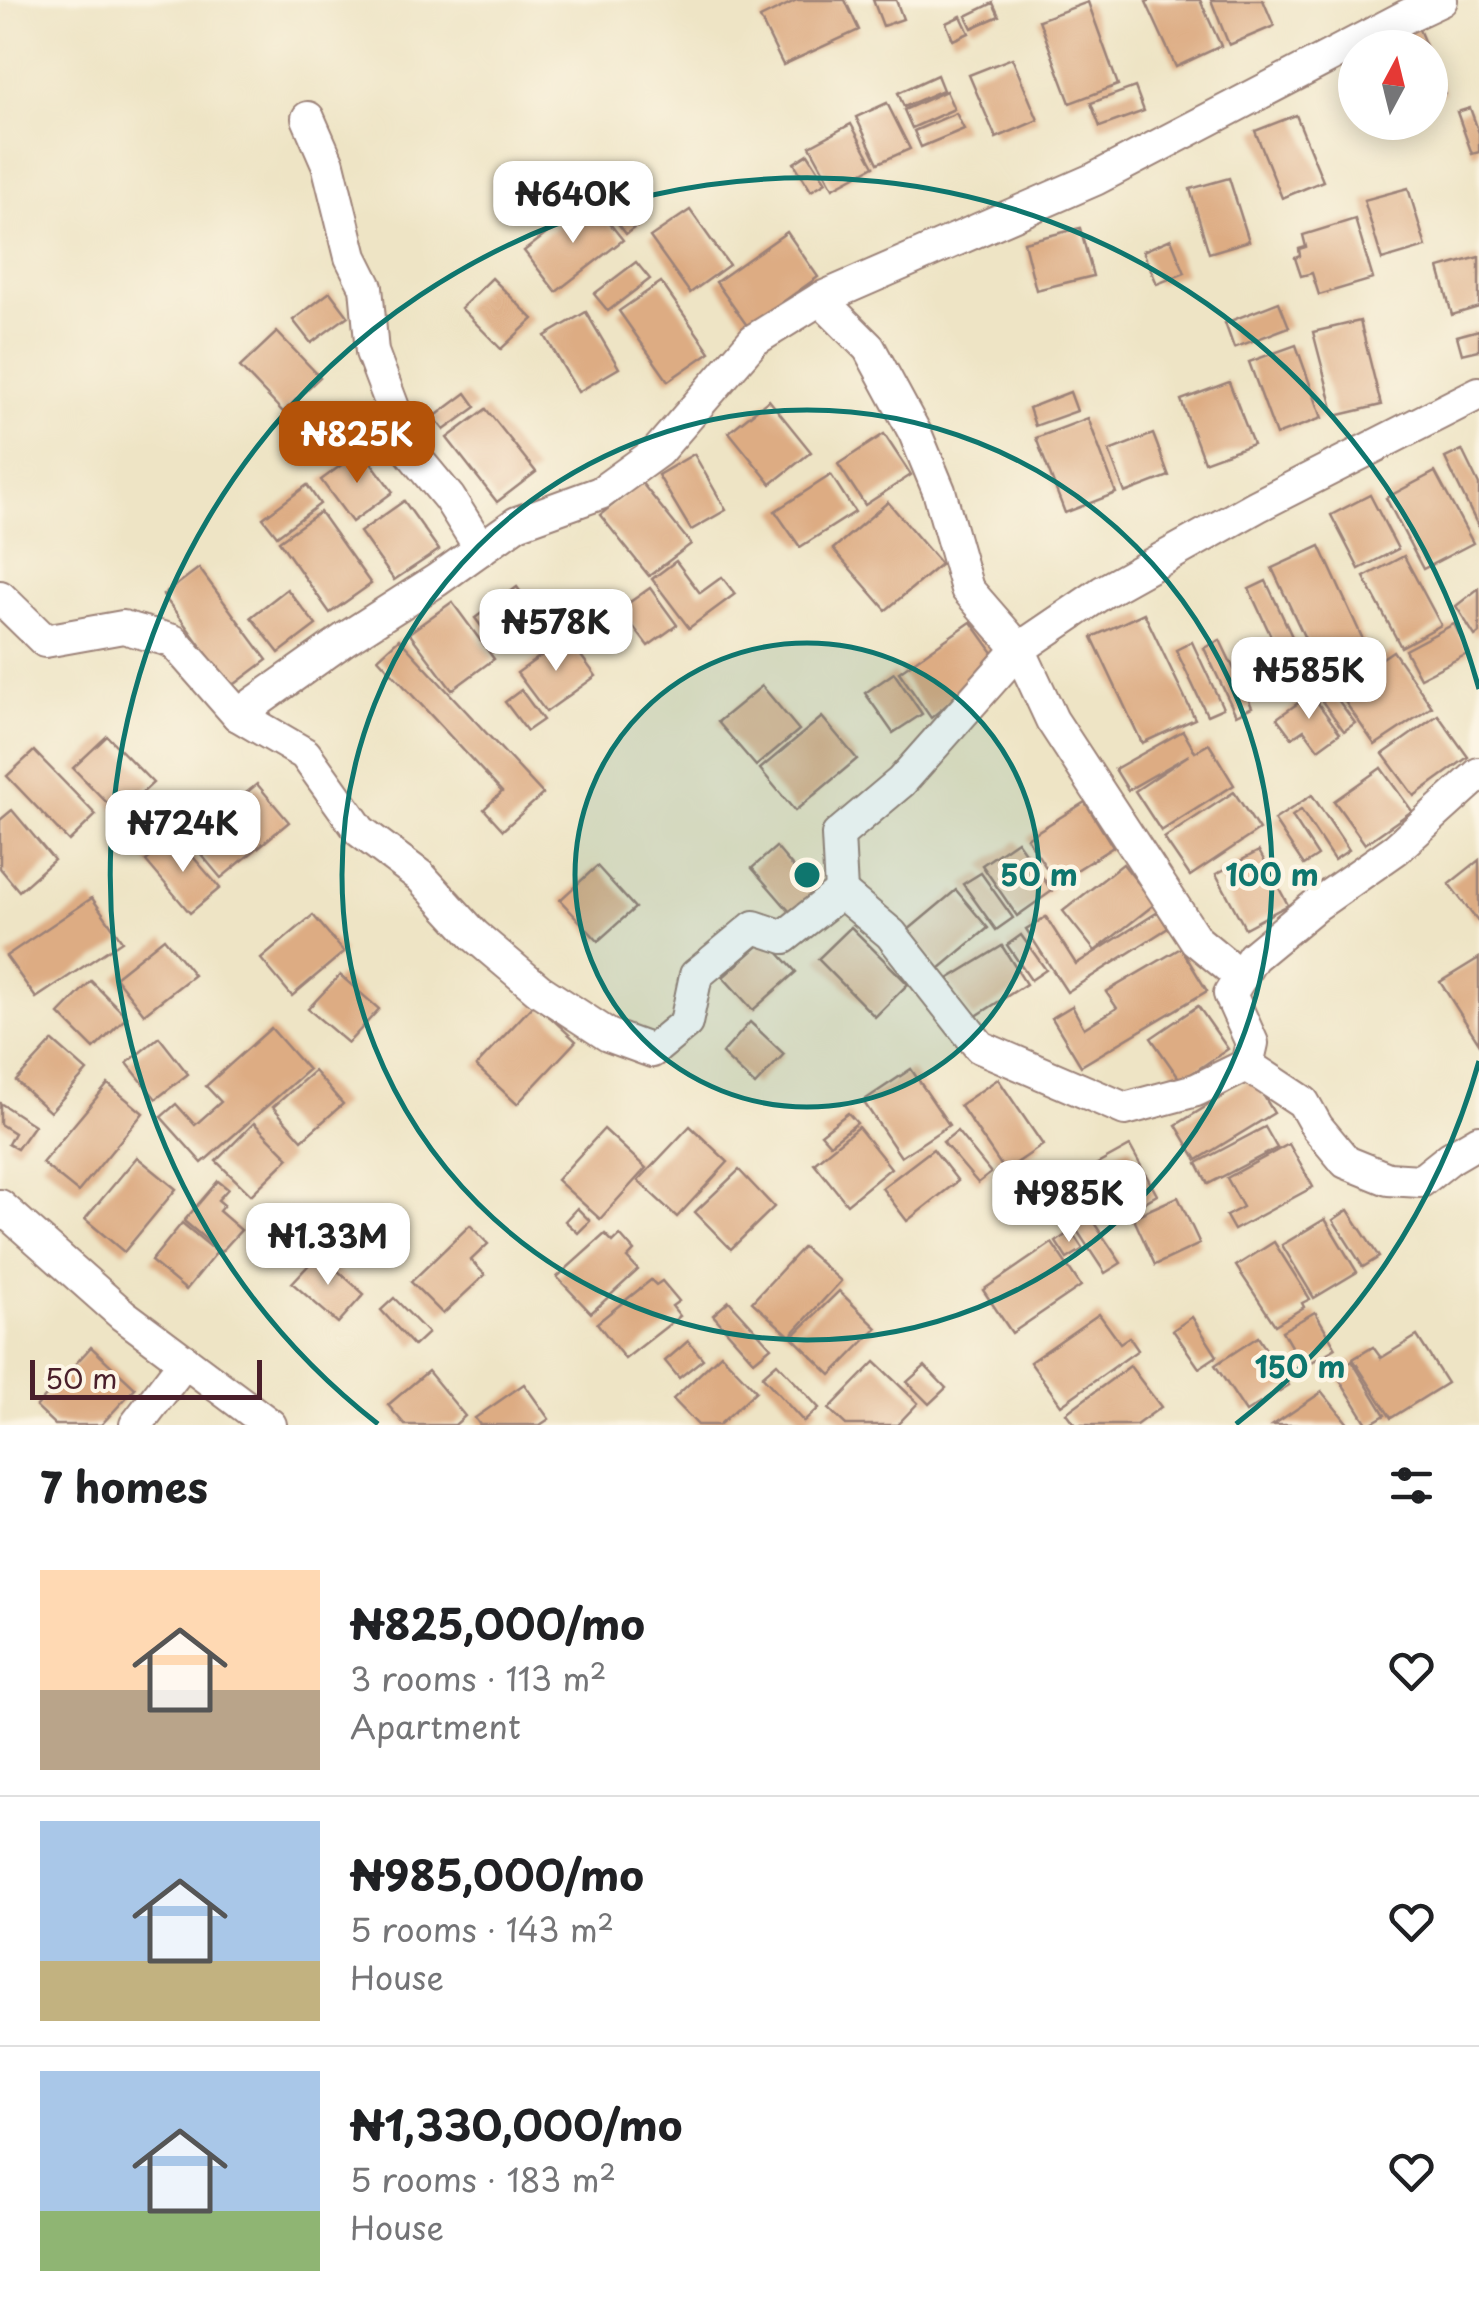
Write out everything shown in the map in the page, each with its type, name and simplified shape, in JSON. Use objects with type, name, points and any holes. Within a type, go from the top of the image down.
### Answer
[{"type":"street","points":[[238,715],[517,522],[600,493],[658,451],[754,340],[820,299],[1095,179],[1441,0]]},
{"type":"street","points":[[308,118],[328,164],[351,257],[366,286],[372,352],[408,450],[449,498],[481,549]]},
{"type":"street","points":[[820,299],[868,348],[915,433],[939,490],[968,589],[1019,650],[1052,720],[1196,940],[1241,977]]},
{"type":"street","points":[[1479,393],[1257,506],[1120,582],[1019,650],[901,782],[838,835],[842,892],[890,934],[980,1047],[1125,1109],[1196,1090],[1246,1065],[1252,1043],[1230,994],[1253,957],[1396,849],[1479,774]]},
{"type":"street","points":[[0,597],[44,640],[123,627],[174,642],[238,715],[305,754],[360,830],[420,876],[474,935],[539,990],[608,1036],[652,1051],[686,1023],[696,975],[754,927],[784,938],[842,892]]},
{"type":"street","points":[[1246,1065],[1303,1102],[1346,1162],[1388,1179],[1420,1181],[1479,1142]]},
{"type":"street","points":[[0,1206],[123,1315],[270,1425]]},
{"type":"street","points":[[136,1425],[185,1361]]},
{"type":"building","points":[[797,0],[845,0],[859,30],[783,65],[760,18]]},
{"type":"building","points":[[873,0],[896,0],[903,19],[883,26]]},
{"type":"building","points":[[1200,0],[1221,46],[1176,67],[1146,2]]},
{"type":"building","points":[[1211,0],[1263,0],[1274,26],[1229,45]]},
{"type":"building","points":[[1088,2],[1118,85],[1070,103],[1039,20]]},
{"type":"building","points":[[993,3],[999,16],[972,28],[966,16]]},
{"type":"building","points":[[961,16],[969,33],[953,40],[946,23]]},
{"type":"building","points":[[1012,58],[1038,120],[996,138],[969,75]]},
{"type":"building","points":[[937,75],[943,90],[904,107],[898,93]]},
{"type":"building","points":[[1135,87],[1144,111],[1100,127],[1091,103]]},
{"type":"building","points":[[946,91],[954,109],[912,128],[904,110]]},
{"type":"building","points":[[887,103],[910,149],[878,163],[856,117]]},
{"type":"building","points":[[1470,108],[1479,133],[1479,152],[1472,154],[1457,112]]},
{"type":"building","points":[[956,113],[964,129],[921,147],[914,131]]},
{"type":"building","points":[[1296,115],[1323,181],[1282,198],[1255,131]]},
{"type":"building","points":[[851,124],[874,166],[833,188],[810,146]]},
{"type":"building","points":[[808,154],[826,182],[811,191],[794,163]]},
{"type":"building","points":[[1229,178],[1249,241],[1209,253],[1190,189]]},
{"type":"building","points":[[620,180],[648,217],[626,234],[598,197]]},
{"type":"building","points":[[1408,188],[1426,247],[1382,260],[1364,200]]},
{"type":"building","points":[[591,200],[623,240],[556,292],[524,251]]},
{"type":"building","points":[[690,210],[729,265],[690,293],[650,237]]},
{"type":"building","points":[[1355,219],[1373,279],[1319,295],[1312,273],[1301,276],[1295,258],[1300,256],[1299,249],[1306,247],[1303,235]]},
{"type":"building","points":[[1080,228],[1093,276],[1036,290],[1024,242]]},
{"type":"building","points":[[787,232],[818,277],[748,327],[716,282]]},
{"type":"building","points":[[1171,239],[1185,273],[1157,284],[1143,251]]},
{"type":"building","points":[[1479,257],[1479,307],[1452,315],[1439,268]]},
{"type":"building","points":[[636,262],[650,279],[608,311],[594,294]]},
{"type":"building","points":[[492,278],[533,319],[501,349],[461,308]]},
{"type":"building","points":[[661,282],[710,352],[668,381],[619,311]]},
{"type":"building","points":[[330,292],[348,316],[311,343],[293,320]]},
{"type":"building","points":[[1279,302],[1289,327],[1234,348],[1225,323]]},
{"type":"building","points":[[586,312],[619,368],[578,392],[545,336]]},
{"type":"building","points":[[1360,321],[1381,405],[1335,416],[1313,332]]},
{"type":"building","points":[[1479,330],[1479,350],[1462,354],[1457,336]]},
{"type":"building","points":[[277,332],[320,377],[283,412],[240,367]]},
{"type":"building","points":[[1296,345],[1322,418],[1276,435],[1249,362]]},
{"type":"building","points":[[1229,382],[1253,444],[1204,462],[1181,400]]},
{"type":"building","points":[[1070,392],[1077,411],[1035,426],[1029,408]]},
{"type":"building","points":[[466,393],[476,407],[444,430],[434,417]]},
{"type":"building","points":[[769,400],[811,452],[771,484],[729,432]]},
{"type":"building","points":[[486,409],[536,472],[497,502],[447,438]]},
{"type":"building","points":[[1088,418],[1116,493],[1065,513],[1036,438]]},
{"type":"building","points":[[884,434],[911,475],[865,505],[838,464]]},
{"type":"building","points":[[1153,434],[1169,476],[1125,493],[1109,451]]},
{"type":"building","points":[[362,450],[393,492],[352,522],[321,480]]},
{"type":"building","points":[[1462,450],[1479,485],[1479,528],[1445,458]]},
{"type":"building","points":[[694,454],[726,510],[691,530],[658,475]]},
{"type":"building","points":[[1435,472],[1473,543],[1423,569],[1386,498]]},
{"type":"building","points":[[831,475],[855,512],[800,547],[775,511]]},
{"type":"building","points":[[641,482],[691,544],[649,576],[600,515]]},
{"type":"building","points":[[307,485],[320,504],[277,536],[263,518]]},
{"type":"building","points":[[1370,495],[1398,549],[1359,569],[1331,515]]},
{"type":"building","points":[[404,501],[439,550],[394,580],[360,532]]},
{"type":"building","points":[[888,502],[941,564],[886,610],[833,549]]},
{"type":"building","points":[[320,512],[371,584],[330,613],[279,541]]},
{"type":"building","points":[[1320,546],[1371,657],[1324,679],[1272,568]]},
{"type":"building","points":[[1404,556],[1441,625],[1401,647],[1364,577]]},
{"type":"building","points":[[676,561],[700,593],[722,577],[735,594],[689,628],[652,579]]},
{"type":"building","points":[[199,568],[267,660],[231,687],[163,595]]},
{"type":"building","points":[[1266,581],[1309,673],[1292,681],[1249,589]]},
{"type":"building","points":[[517,587],[542,621],[500,651],[475,618]]},
{"type":"building","points":[[650,588],[677,625],[648,646],[620,609]]},
{"type":"building","points":[[1479,588],[1479,633],[1475,636],[1456,606]]},
{"type":"building","points":[[287,589],[316,625],[279,653],[251,617]]},
{"type":"building","points":[[452,602],[494,659],[452,690],[409,633]]},
{"type":"building","points":[[1144,613],[1195,719],[1142,743],[1092,637]]},
{"type":"building","points":[[971,622],[999,661],[931,718],[899,672]]},
{"type":"building","points":[[1454,624],[1469,653],[1420,678],[1405,650]]},
{"type":"building","points":[[567,637],[596,676],[546,712],[517,673]]},
{"type":"building","points":[[399,639],[543,794],[503,830],[484,809],[502,792],[378,658]]},
{"type":"building","points":[[1220,640],[1252,707],[1236,715],[1204,648]]},
{"type":"building","points":[[1192,642],[1223,708],[1207,715],[1176,650]]},
{"type":"building","points":[[1393,651],[1432,707],[1375,745],[1332,683],[1349,671],[1353,678]]},
{"type":"building","points":[[894,673],[922,714],[893,733],[865,693]]},
{"type":"building","points":[[1327,685],[1355,723],[1344,731],[1316,693]]},
{"type":"building","points":[[762,686],[799,730],[756,766],[718,722]]},
{"type":"building","points":[[521,690],[543,720],[527,731],[505,702]]},
{"type":"building","points":[[1311,694],[1340,733],[1318,749],[1304,730],[1292,738],[1277,718]]},
{"type":"building","points":[[1438,715],[1468,757],[1414,796],[1383,754]]},
{"type":"building","points":[[822,717],[857,759],[795,811],[760,769]]},
{"type":"building","points":[[1183,731],[1195,752],[1209,744],[1234,785],[1161,831],[1135,791],[1189,755],[1128,790],[1115,769]]},
{"type":"building","points":[[107,736],[153,783],[142,793],[147,798],[130,814],[126,809],[119,815],[73,768]]},
{"type":"building","points":[[34,751],[96,815],[69,841],[7,776]]},
{"type":"building","points":[[1381,768],[1412,811],[1365,844],[1334,801]]},
{"type":"building","points":[[257,784],[289,822],[221,878],[189,840]]},
{"type":"building","points":[[1234,792],[1259,830],[1190,876],[1164,838]]},
{"type":"building","points":[[1312,795],[1349,850],[1334,860],[1301,810],[1292,816],[1318,856],[1304,865],[1274,820]]},
{"type":"building","points":[[1085,802],[1113,847],[1056,883],[1027,838]]},
{"type":"building","points":[[12,810],[54,860],[19,891],[0,868],[0,820]]},
{"type":"building","points":[[186,813],[199,828],[186,839],[174,823]]},
{"type":"building","points":[[175,836],[220,888],[190,913],[146,861]]},
{"type":"building","points":[[1017,841],[1052,891],[1017,916],[982,865]]},
{"type":"building","points":[[776,847],[821,900],[797,920],[752,868]]},
{"type":"building","points":[[1259,851],[1288,905],[1245,928],[1216,874]]},
{"type":"building","points":[[1479,860],[1479,923],[1449,884]]},
{"type":"building","points":[[1123,864],[1155,904],[1095,951],[1063,911]]},
{"type":"building","points":[[597,866],[635,908],[598,941],[560,900]]},
{"type":"building","points":[[981,873],[1013,918],[996,930],[963,884]]},
{"type":"building","points":[[956,890],[988,928],[939,969],[907,931]]},
{"type":"building","points":[[92,898],[122,941],[36,998],[6,956]]},
{"type":"building","points":[[1158,912],[1168,928],[1067,992],[1026,929],[1046,917],[1076,964]]},
{"type":"building","points":[[313,915],[344,952],[292,996],[261,959]]},
{"type":"building","points":[[851,927],[908,984],[875,1017],[818,959]]},
{"type":"building","points":[[1021,935],[1046,970],[1031,980],[1007,945]]},
{"type":"building","points":[[164,938],[194,975],[144,1014],[115,977]]},
{"type":"building","points":[[766,939],[796,972],[753,1010],[723,977]]},
{"type":"building","points":[[1002,946],[1026,984],[973,1018],[948,979]]},
{"type":"building","points":[[1181,948],[1207,991],[1081,1066],[1052,1018],[1072,1006],[1084,1028],[1117,1008],[1106,992]]},
{"type":"building","points":[[1479,958],[1479,1043],[1440,982]]},
{"type":"building","points":[[340,975],[379,1009],[348,1043],[308,1009]]},
{"type":"building","points":[[91,981],[127,1017],[94,1049],[59,1014]]},
{"type":"building","points":[[535,1003],[576,1041],[517,1104],[476,1066]]},
{"type":"building","points":[[1198,1006],[1228,1049],[1181,1081],[1151,1038]]},
{"type":"building","points":[[750,1022],[784,1054],[755,1085],[722,1054]]},
{"type":"building","points":[[271,1028],[308,1070],[202,1163],[161,1117],[176,1104],[195,1125],[221,1102],[206,1086]]},
{"type":"building","points":[[159,1037],[188,1074],[156,1099],[127,1063]]},
{"type":"building","points":[[53,1041],[87,1071],[50,1112],[16,1081]]},
{"type":"building","points":[[911,1069],[949,1125],[901,1157],[863,1101]]},
{"type":"building","points":[[314,1071],[343,1104],[302,1140],[273,1107]]},
{"type":"building","points":[[1253,1078],[1274,1113],[1197,1160],[1176,1125]]},
{"type":"building","points":[[998,1079],[1043,1145],[1005,1171],[960,1105]]},
{"type":"building","points":[[108,1084],[143,1113],[78,1192],[42,1163]]},
{"type":"building","points":[[0,1103],[34,1125],[17,1149],[8,1144],[14,1133],[0,1124]]},
{"type":"building","points":[[848,1113],[857,1123],[830,1144],[821,1134]]},
{"type":"building","points":[[254,1123],[289,1158],[251,1195],[216,1161]]},
{"type":"building","points":[[690,1126],[728,1162],[677,1217],[638,1181]]},
{"type":"building","points":[[858,1127],[891,1168],[847,1204],[814,1163]]},
{"type":"building","points":[[1265,1127],[1277,1148],[1208,1184],[1197,1163]]},
{"type":"building","points":[[604,1129],[646,1168],[600,1219],[557,1180]]},
{"type":"building","points":[[957,1131],[991,1173],[978,1183],[943,1142]]},
{"type":"building","points":[[1289,1144],[1313,1187],[1234,1230],[1226,1216],[1243,1207],[1227,1178]]},
{"type":"building","points":[[1130,1146],[1157,1195],[1120,1216],[1092,1167]]},
{"type":"building","points":[[933,1149],[958,1181],[907,1221],[882,1188]]},
{"type":"building","points":[[137,1157],[176,1189],[124,1252],[85,1219]]},
{"type":"building","points":[[739,1170],[774,1207],[731,1249],[695,1212]]},
{"type":"building","points":[[218,1181],[228,1189],[218,1200],[224,1205],[219,1211],[241,1230],[221,1252],[184,1221]]},
{"type":"building","points":[[1178,1197],[1200,1244],[1155,1265],[1133,1217]]},
{"type":"building","points":[[577,1208],[590,1221],[578,1233],[565,1221]]},
{"type":"building","points":[[1348,1210],[1379,1257],[1363,1267],[1333,1220]]},
{"type":"building","points":[[1090,1217],[1121,1263],[1105,1273],[1074,1226]]},
{"type":"building","points":[[1325,1219],[1357,1272],[1314,1298],[1282,1245]]},
{"type":"building","points":[[182,1223],[217,1252],[186,1290],[151,1261]]},
{"type":"building","points":[[470,1225],[488,1244],[471,1260],[485,1275],[443,1314],[411,1282]]},
{"type":"building","points":[[1071,1231],[1083,1249],[1067,1259],[1056,1242]]},
{"type":"building","points":[[605,1234],[613,1242],[620,1235],[634,1251],[627,1258],[638,1270],[591,1313],[557,1277]]},
{"type":"building","points":[[1274,1242],[1310,1299],[1275,1325],[1236,1266]]},
{"type":"building","points":[[1052,1243],[1081,1286],[1012,1333],[983,1290]]},
{"type":"building","points":[[803,1247],[841,1281],[790,1336],[752,1302]]},
{"type":"building","points":[[319,1254],[364,1294],[338,1323],[292,1283]]},
{"type":"building","points":[[651,1280],[656,1285],[662,1281],[679,1301],[672,1306],[680,1316],[625,1359],[597,1323]]},
{"type":"building","points":[[839,1291],[877,1328],[831,1375],[792,1337]]},
{"type":"building","points":[[394,1298],[428,1333],[414,1346],[381,1310]]},
{"type":"building","points":[[729,1301],[771,1347],[754,1361],[713,1315]]},
{"type":"building","points":[[1315,1312],[1336,1348],[1303,1367],[1282,1331]]},
{"type":"building","points":[[1099,1314],[1120,1343],[1129,1337],[1138,1350],[1061,1405],[1030,1362]]},
{"type":"building","points":[[1192,1317],[1217,1356],[1199,1368],[1173,1330]]},
{"type":"building","points":[[1417,1336],[1447,1383],[1391,1418],[1353,1359],[1373,1347],[1381,1358]]},
{"type":"building","points":[[1258,1337],[1289,1385],[1246,1412],[1215,1365]]},
{"type":"building","points":[[688,1341],[703,1359],[679,1378],[665,1361]]},
{"type":"building","points":[[91,1347],[135,1388],[101,1425],[55,1425],[36,1407]]},
{"type":"building","points":[[721,1354],[756,1391],[719,1425],[698,1425],[673,1399]]},
{"type":"building","points":[[1352,1361],[1385,1415],[1368,1425],[1335,1372]]},
{"type":"building","points":[[875,1362],[918,1403],[897,1425],[846,1425],[829,1409]]},
{"type":"building","points":[[777,1363],[819,1408],[804,1422],[762,1376]]},
{"type":"building","points":[[925,1366],[946,1388],[929,1404],[907,1382]]},
{"type":"building","points":[[1130,1366],[1161,1407],[1136,1425],[1075,1425],[1066,1413]]},
{"type":"building","points":[[428,1371],[465,1416],[455,1425],[405,1425],[388,1405]]},
{"type":"building","points":[[524,1384],[549,1419],[540,1425],[480,1425],[475,1418]]},
{"type":"building","points":[[1322,1392],[1349,1425],[1273,1425]]}]
